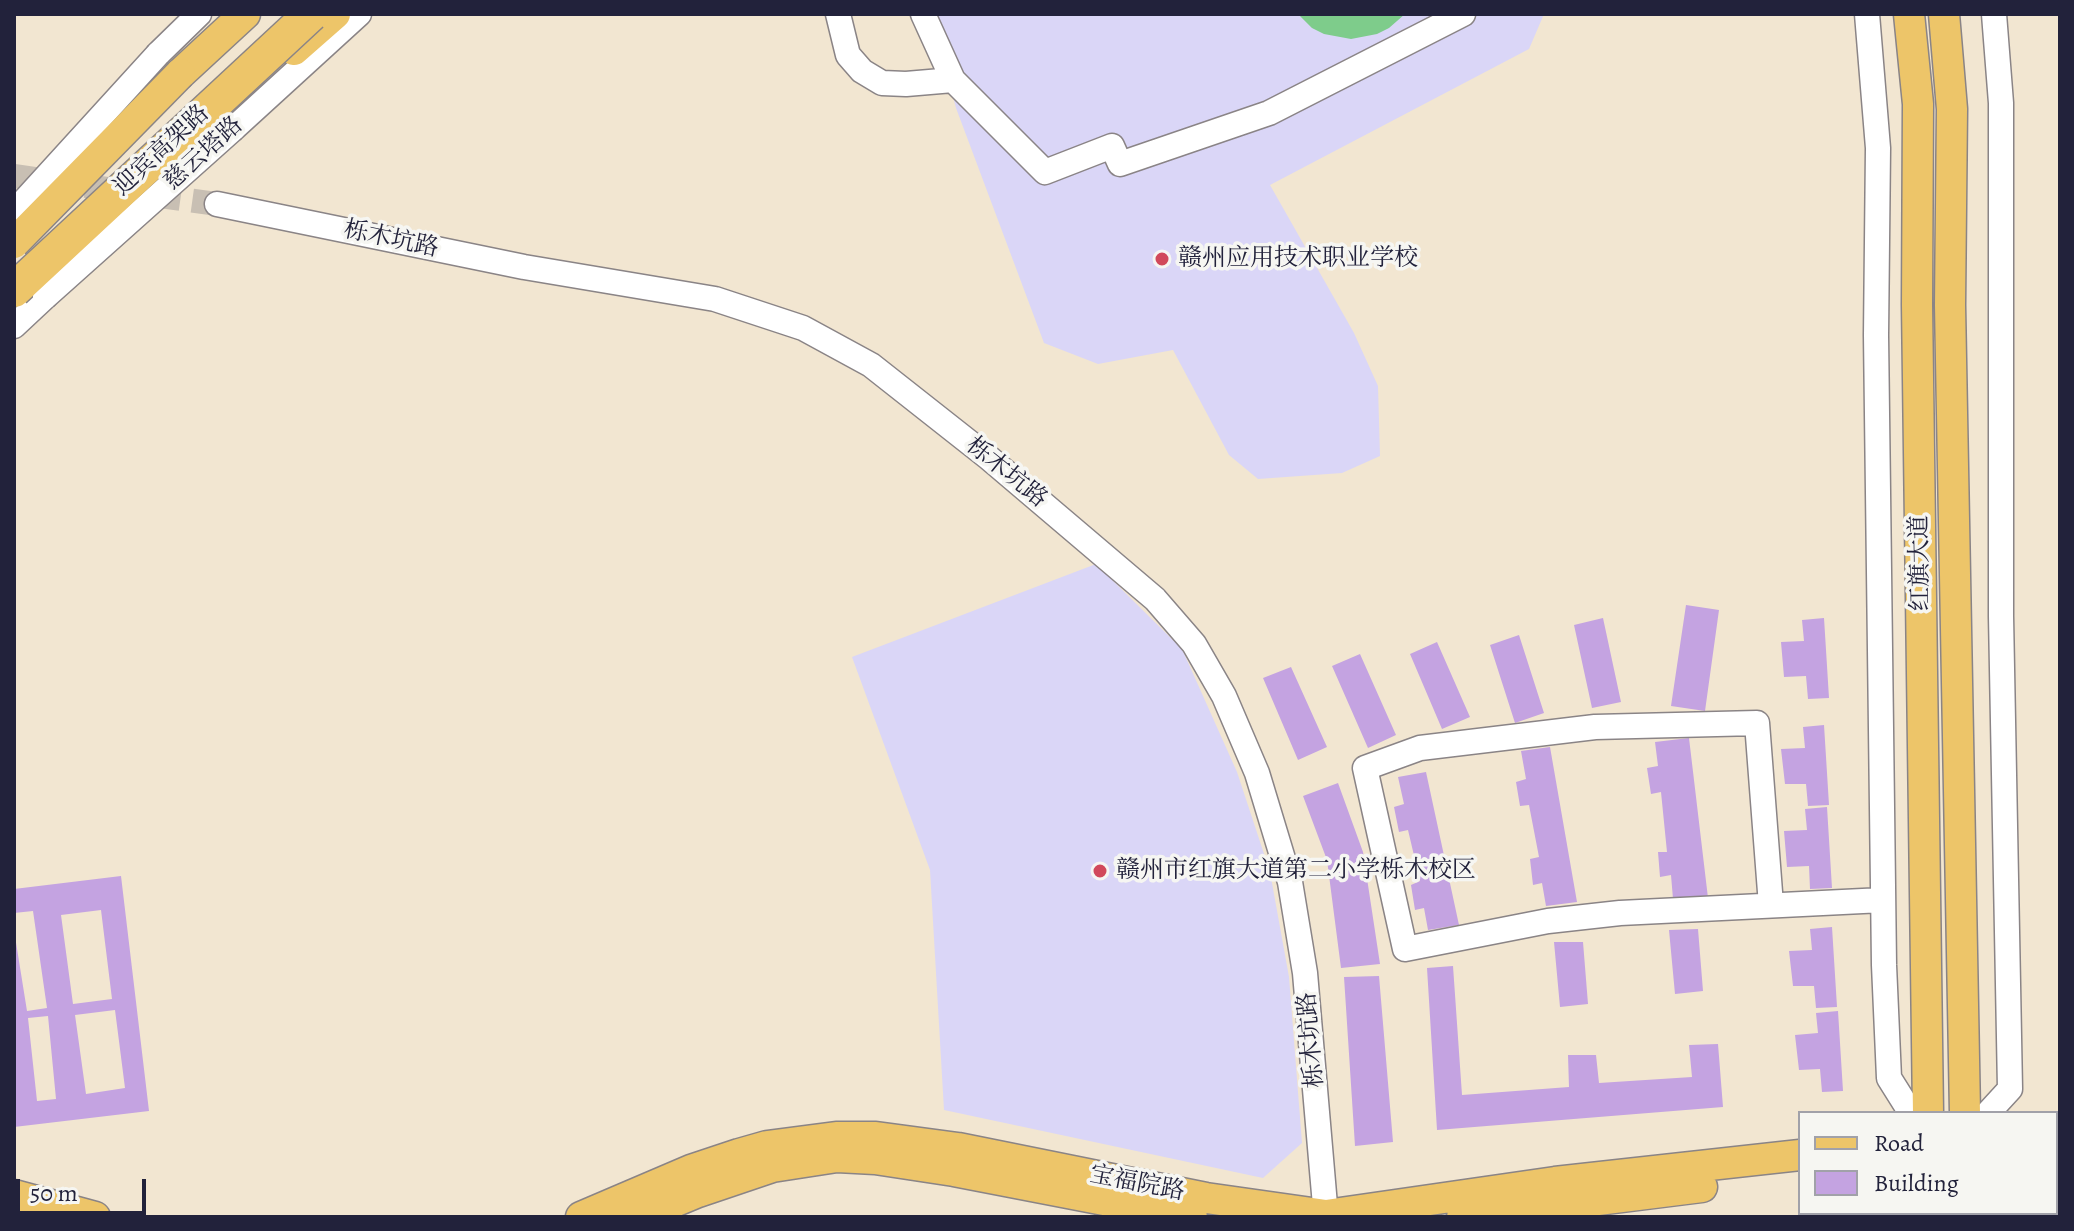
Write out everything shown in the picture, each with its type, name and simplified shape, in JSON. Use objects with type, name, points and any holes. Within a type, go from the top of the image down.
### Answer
[{"type":"highway","name":"迎宾高架路","points":[[27,285],[195,88],[276,14]]},
{"type":"highway","name":"迎宾高架路","points":[[27,285],[311,14]]},
{"type":"main road","points":[[14,243],[180,74],[245,14]]},
{"type":"main road","name":"慈云塔路","points":[[14,311],[27,285],[226,124],[335,14]]},
{"type":"main road","name":"红旗大道","points":[[1909,14],[1918,104],[1917,305],[1928,1111]]},
{"type":"main road","name":"红旗大道","points":[[1944,14],[1952,109],[1950,321],[1965,1111]]},
{"type":"main road","name":"宝福院路","points":[[581,1217],[691,1170],[739,1154],[767,1146],[836,1137],[876,1137],[958,1148],[1127,1201],[1192,1217]]},
{"type":"main road","name":"宝福院路","points":[[638,1217],[698,1192],[772,1167],[837,1157],[875,1159],[1127,1201],[1206,1198],[1326,1216],[1555,1182],[1798,1155]]},
{"type":"main road","points":[[1462,1217],[1557,1203],[1798,1176]]},
{"type":"main road","points":[[14,1195],[95,1217]]},
{"type":"street","points":[[14,212],[158,54],[199,14]]},
{"type":"street","name":"慈云塔路","points":[[226,124],[359,14]]},
{"type":"street","points":[[838,14],[848,55],[862,71],[882,83],[953,80]]},
{"type":"street","points":[[923,14],[953,80],[1045,172],[1112,146],[1120,164],[1269,113],[1463,14]]},
{"type":"street","points":[[1867,14],[1878,148],[1876,351],[1883,900],[1889,1078],[1910,1111]]},
{"type":"street","points":[[1990,1111],[2010,1089],[2001,616],[2001,103],[1994,14]]},
{"type":"street","name":"栎木坑路","points":[[217,204],[524,267],[715,299],[803,328],[871,365],[989,458],[1155,599],[1194,644],[1224,696],[1257,773],[1290,882],[1307,987],[1326,1216]]},
{"type":"street","name":"慈云塔路","points":[[14,326],[27,285]]},
{"type":"street","points":[[1771,905],[1757,723],[1595,727],[1420,748],[1365,768],[1405,949],[1548,921],[1620,913],[1883,900]]},
{"type":"shaded area","name":"赣州应用技术职业学校","points":[[931,14],[1544,14],[1529,49],[1270,185],[1354,333],[1378,386],[1380,456],[1342,473],[1258,479],[1229,455],[1173,350],[1098,364],[1044,343],[956,108]]},
{"type":"shaded area","name":"赣州市红旗大道第二小学栎木校区","points":[[1096,564],[1182,649],[1237,772],[1270,872],[1289,977],[1302,1143],[1263,1178],[944,1110],[930,870],[852,657]]},
{"type":"green space","points":[[1298,14],[1405,14],[1377,34],[1351,39],[1324,34],[1312,28]]},
{"type":"building","points":[[1686,605],[1719,610],[1705,711],[1671,706]]},
{"type":"building","points":[[1603,618],[1621,702],[1592,708],[1574,625]]},
{"type":"building","points":[[1824,618],[1829,698],[1808,699],[1806,676],[1784,677],[1781,642],[1804,641],[1802,620]]},
{"type":"building","points":[[1519,635],[1544,713],[1515,723],[1490,645]]},
{"type":"building","points":[[1437,642],[1470,717],[1442,729],[1410,654]]},
{"type":"building","points":[[1360,654],[1396,735],[1368,748],[1332,666]]},
{"type":"building","points":[[1291,667],[1327,747],[1298,760],[1263,678]]},
{"type":"building","points":[[1824,725],[1829,805],[1808,806],[1806,784],[1785,784],[1781,749],[1805,748],[1803,727]]},
{"type":"building","points":[[1689,738],[1708,898],[1673,899],[1671,875],[1660,877],[1658,852],[1667,852],[1661,792],[1651,794],[1647,768],[1658,766],[1655,742]]},
{"type":"building","points":[[1550,747],[1577,902],[1546,906],[1542,883],[1533,885],[1530,859],[1539,857],[1529,805],[1520,806],[1516,782],[1526,779],[1521,751]]},
{"type":"building","points":[[1426,772],[1459,925],[1428,930],[1424,908],[1415,910],[1411,885],[1420,881],[1408,830],[1399,832],[1394,807],[1404,804],[1398,777]]},
{"type":"building","points":[[1338,783],[1363,852],[1380,964],[1341,968],[1327,860],[1303,796]]},
{"type":"building","points":[[1827,807],[1832,888],[1810,889],[1809,866],[1787,867],[1784,831],[1807,830],[1805,809]]},
{"type":"building","points":[[121,876],[149,1111],[14,1127],[14,930],[27,1011],[47,1008],[33,911],[14,913],[14,889]],"holes":[[[101,910],[112,999],[73,1004],[61,915]],[[115,1010],[125,1088],[86,1094],[75,1015]],[[48,1016],[56,1099],[37,1101],[28,1018]]]},
{"type":"building","points":[[1832,927],[1837,1007],[1816,1008],[1814,986],[1793,986],[1789,951],[1812,950],[1810,929]]},
{"type":"building","points":[[1698,929],[1703,991],[1675,994],[1669,930]]},
{"type":"building","points":[[1554,942],[1583,942],[1588,1004],[1560,1007]]},
{"type":"building","points":[[1453,966],[1462,1095],[1569,1087],[1568,1055],[1596,1055],[1599,1083],[1692,1077],[1689,1045],[1718,1044],[1723,1107],[1437,1130],[1427,968]]},
{"type":"building","points":[[1379,976],[1393,1142],[1355,1146],[1344,977]]},
{"type":"building","points":[[1838,1011],[1843,1091],[1822,1092],[1820,1069],[1799,1070],[1795,1035],[1818,1033],[1816,1013]]},
{"type":"tunnel","points":[[14,176],[217,204]]},
{"type":"place","name":"赣州应用技术职业学校","points":[[1162,259]]},
{"type":"place","name":"赣州市红旗大道第二小学栎木校区","points":[[1100,871]]}]
